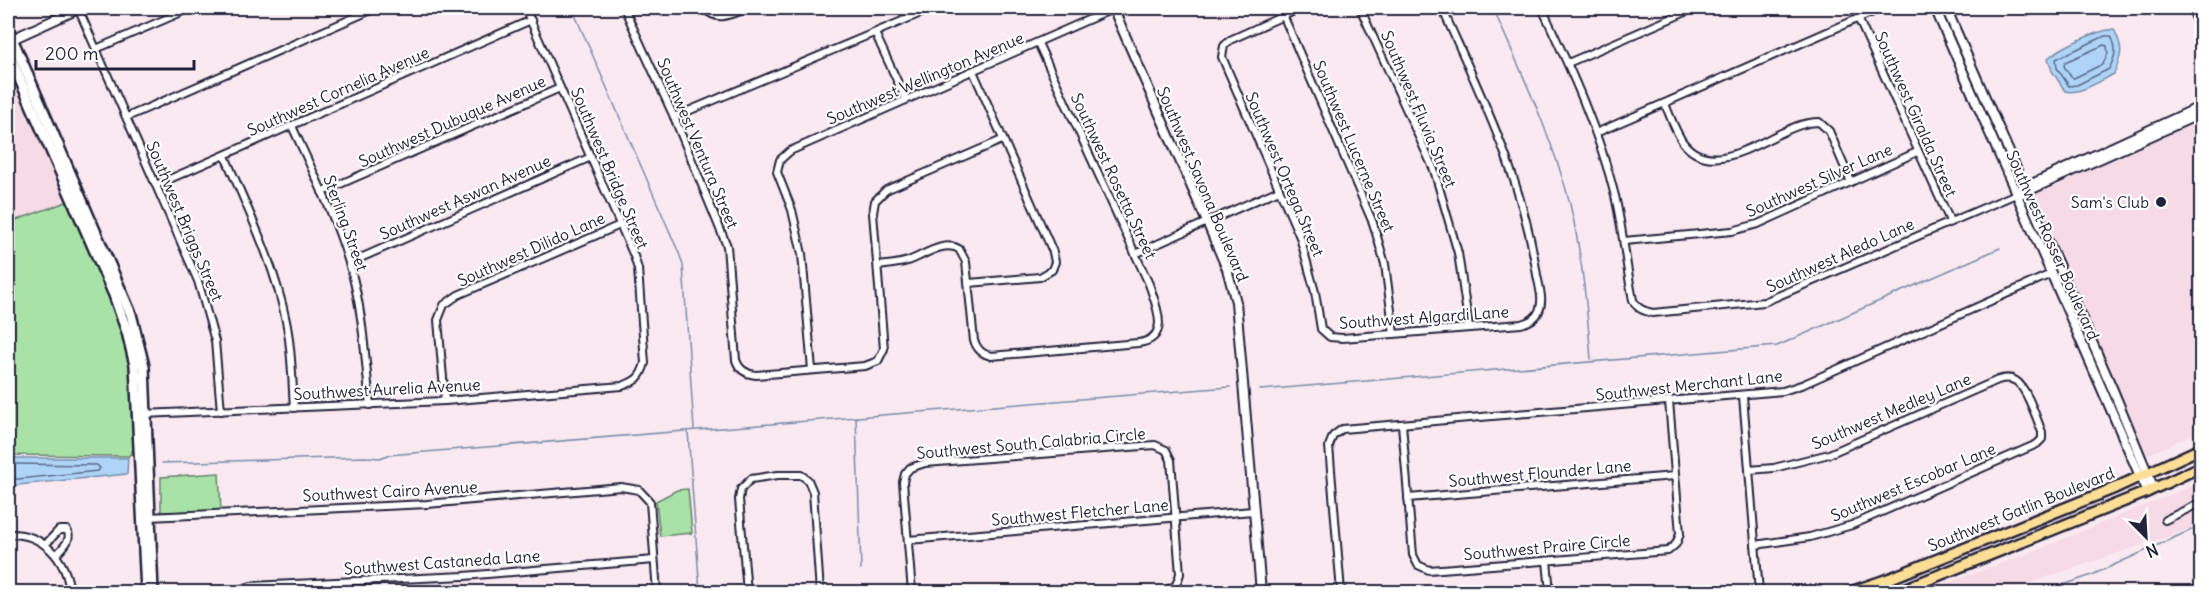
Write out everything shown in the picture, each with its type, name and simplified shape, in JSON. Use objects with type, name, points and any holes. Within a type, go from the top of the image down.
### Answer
[{"type":"main road","points":[[8,29],[10,40],[131,314],[144,366],[142,414],[146,592]]},
{"type":"main road","points":[[8,52],[114,295],[127,332],[135,365],[142,414]]},
{"type":"main road","points":[[64,183],[80,196]]},
{"type":"main road","name":"Southwest Gatlin Boulevard","points":[[1850,592],[1901,574],[2144,475],[2202,448]]},
{"type":"main road","name":"Southwest Gatlin Boulevard","points":[[1898,592],[2150,491],[2202,466]]},
{"type":"main road","points":[[146,517],[153,592]]},
{"type":"street","points":[[10,40],[78,8]]},
{"type":"street","name":"Southwest Briggs Street","points":[[78,8],[198,281],[210,319],[218,363],[221,411]]},
{"type":"street","points":[[96,49],[191,8]]},
{"type":"street","points":[[127,117],[376,8]]},
{"type":"street","name":"Southwest Bridge Street","points":[[525,8],[621,225],[638,269],[645,363],[642,374],[636,381]]},
{"type":"street","name":"Southwest Ventura Street","points":[[624,8],[674,117],[727,246],[738,365],[742,370],[756,375],[812,370]]},
{"type":"street","points":[[704,8],[720,17],[748,8]]},
{"type":"street","points":[[674,117],[933,8]]},
{"type":"street","name":"Southwest Wellington Avenue","points":[[812,370],[802,254],[792,210],[777,172],[780,160],[790,151],[1114,8]]},
{"type":"street","name":"Southwest Savona Boulevard","points":[[1114,8],[1227,269],[1236,302],[1262,592]]},
{"type":"street","name":"Southwest Lucerne Street","points":[[1280,8],[1371,215],[1383,258],[1394,334]]},
{"type":"street","points":[[1284,15],[1301,8]]},
{"type":"street","name":"Southwest Fluvia Street","points":[[1360,8],[1434,170],[1458,253],[1469,328]]},
{"type":"street","name":"Southwest Algardi Lane","points":[[1321,329],[1326,335],[1336,338],[1521,324],[1532,321],[1540,310],[1541,301],[1526,212],[1504,146],[1442,8]]},
{"type":"street","points":[[1542,8],[1568,63],[1596,133],[1615,195],[1624,241]]},
{"type":"street","points":[[1568,63],[1695,8]]},
{"type":"street","points":[[1596,133],[1882,8]]},
{"type":"street","name":"Southwest Rosser Boulevard","points":[[1935,8],[2051,274],[2144,475]]},
{"type":"street","name":"Southwest Rosser Boulevard","points":[[1946,8],[2109,379],[2150,491]]},
{"type":"street","points":[[2191,8],[2202,31]]},
{"type":"street","name":"Southwest Ortega Street","points":[[1284,15],[1234,37],[1224,46],[1223,62],[1300,237],[1309,268],[1321,329]]},
{"type":"street","name":"Southwest Giralda Street","points":[[1858,18],[1950,221]]},
{"type":"street","name":"Southwest Cornelia Avenue","points":[[156,185],[531,20]]},
{"type":"street","points":[[875,33],[906,100]]},
{"type":"street","name":"Southwest Rosetta Street","points":[[969,283],[974,341],[981,352],[991,356],[1145,342],[1155,335],[1159,322],[1153,296],[1135,254],[1038,43]]},
{"type":"street","points":[[878,266],[905,262],[936,249],[954,247],[964,257],[969,283],[1040,277],[1054,266],[1053,252],[973,71]]},
{"type":"street","name":"Southwest Dubuque Avenue","points":[[322,192],[560,88]]},
{"type":"street","points":[[1665,104],[1686,146],[1700,156],[1712,158],[1731,156],[1798,126],[1819,122],[1829,131],[1851,182]]},
{"type":"street","name":"Southwest Aledo Lane","points":[[2025,190],[2202,106]]},
{"type":"street","name":"Southwest Aledo Lane","points":[[1624,241],[1634,303],[1640,309],[1653,313],[1764,302],[2202,114]]},
{"type":"street","name":"Sterling Street","points":[[292,126],[322,192],[349,263],[362,319],[370,405]]},
{"type":"street","points":[[812,370],[870,365],[881,357],[884,349],[873,206],[877,197],[886,190],[1002,140]]},
{"type":"street","name":"Southwest Silver Lane","points":[[1624,241],[1732,231],[1758,225],[1917,152]]},
{"type":"street","points":[[225,156],[267,252],[278,285],[290,342],[294,408]]},
{"type":"street","name":"Southwest Aswan Avenue","points":[[349,263],[591,157]]},
{"type":"street","points":[[1135,254],[1279,190]]},
{"type":"street","name":"Southwest Dilido Lane","points":[[445,401],[438,320],[444,305],[458,296],[621,225]]},
{"type":"street","name":"Southwest Merchant Lane","points":[[1341,592],[1329,446],[1333,436],[1342,429],[1783,391],[1799,386],[2051,274]]},
{"type":"street","name":"Southwest Medley Lane","points":[[1749,470],[1774,468],[1829,454],[2007,378],[2014,380],[2023,388],[2042,432],[2042,439]]},
{"type":"street","name":"Southwest Aurelia Avenue","points":[[142,414],[445,401],[622,386],[636,381]]},
{"type":"street","points":[[1743,396],[1759,592]]},
{"type":"street","name":"Southwest Praire Circle","points":[[1402,424],[1413,555],[1418,565],[1429,570],[1668,551],[1676,544],[1680,534],[1669,401]]},
{"type":"street","name":"Southwest Escobar Lane","points":[[1755,545],[1810,537],[1852,525],[2037,444],[2042,439]]},
{"type":"street","name":"Southwest South Calabria Circle","points":[[908,540],[903,482],[907,471],[913,466],[924,463],[1159,446],[1166,450],[1171,460],[1176,517]]},
{"type":"street","points":[[747,592],[740,493],[744,484],[751,479],[778,475],[801,475],[808,480],[812,488],[820,592]]},
{"type":"street","name":"Southwest Flounder Lane","points":[[1408,498],[1675,476]]},
{"type":"street","name":"Southwest Cairo Avenue","points":[[146,517],[427,504],[621,487],[639,490],[650,502],[654,560]]},
{"type":"street","points":[[2165,520],[2202,502]]},
{"type":"street","name":"Southwest Fletcher Lane","points":[[908,540],[1253,511]]},
{"type":"street","points":[[1164,592],[1176,585],[1180,574],[1176,517]]},
{"type":"street","points":[[45,545],[59,530],[67,530],[69,540],[56,555]]},
{"type":"street","points":[[8,534],[29,536],[45,545],[56,555],[65,570],[70,592]]},
{"type":"street","points":[[908,540],[912,592]]},
{"type":"street","points":[[654,560],[657,592]]},
{"type":"street","name":"Southwest Castaneda Lane","points":[[232,592],[251,586],[464,576],[654,560]]},
{"type":"street","points":[[1547,561],[1550,592]]},
{"type":"street","points":[[300,584],[301,592]]},
{"type":"street","points":[[2196,592],[2202,585]]},
{"type":"shaded area","points":[[8,59],[69,201],[8,223]]},
{"type":"shaded area","points":[[2201,117],[2201,430],[2143,457],[2030,194]]},
{"type":"shaded area","points":[[2020,196],[2025,196],[2113,396],[2108,397]]},
{"type":"shaded area","points":[[2201,482],[2201,499],[2161,519],[2164,524],[2201,506],[2201,525],[2008,592],[1922,592],[2028,554]]},
{"type":"green space","points":[[69,201],[113,300],[131,363],[136,445],[129,456],[8,455],[8,223]]},
{"type":"green space","points":[[219,473],[221,511],[161,512],[161,477]]},
{"type":"green space","points":[[688,489],[692,533],[660,536],[656,501],[677,490]]},
{"type":"water","points":[[2114,29],[2121,52],[2114,74],[2083,89],[2065,91],[2052,71],[2048,58],[2080,40]]},
{"type":"water","points":[[8,458],[128,458],[127,474],[8,486]]},
{"type":"waterway","points":[[572,8],[683,265],[694,429]]},
{"type":"waterway","points":[[1493,8],[1545,129],[1570,204],[1581,262],[1591,359]]},
{"type":"waterway","points":[[1260,390],[1777,346],[2000,248]]},
{"type":"waterway","points":[[162,463],[380,458],[388,455],[1230,387]]},
{"type":"waterway","points":[[856,417],[861,569]]},
{"type":"waterway","points":[[688,432],[700,592]]},
{"type":"waterway","points":[[2043,592],[2092,575],[2202,525]]},
{"type":"place","name":"Sam's Club","points":[[2161,202]]}]
